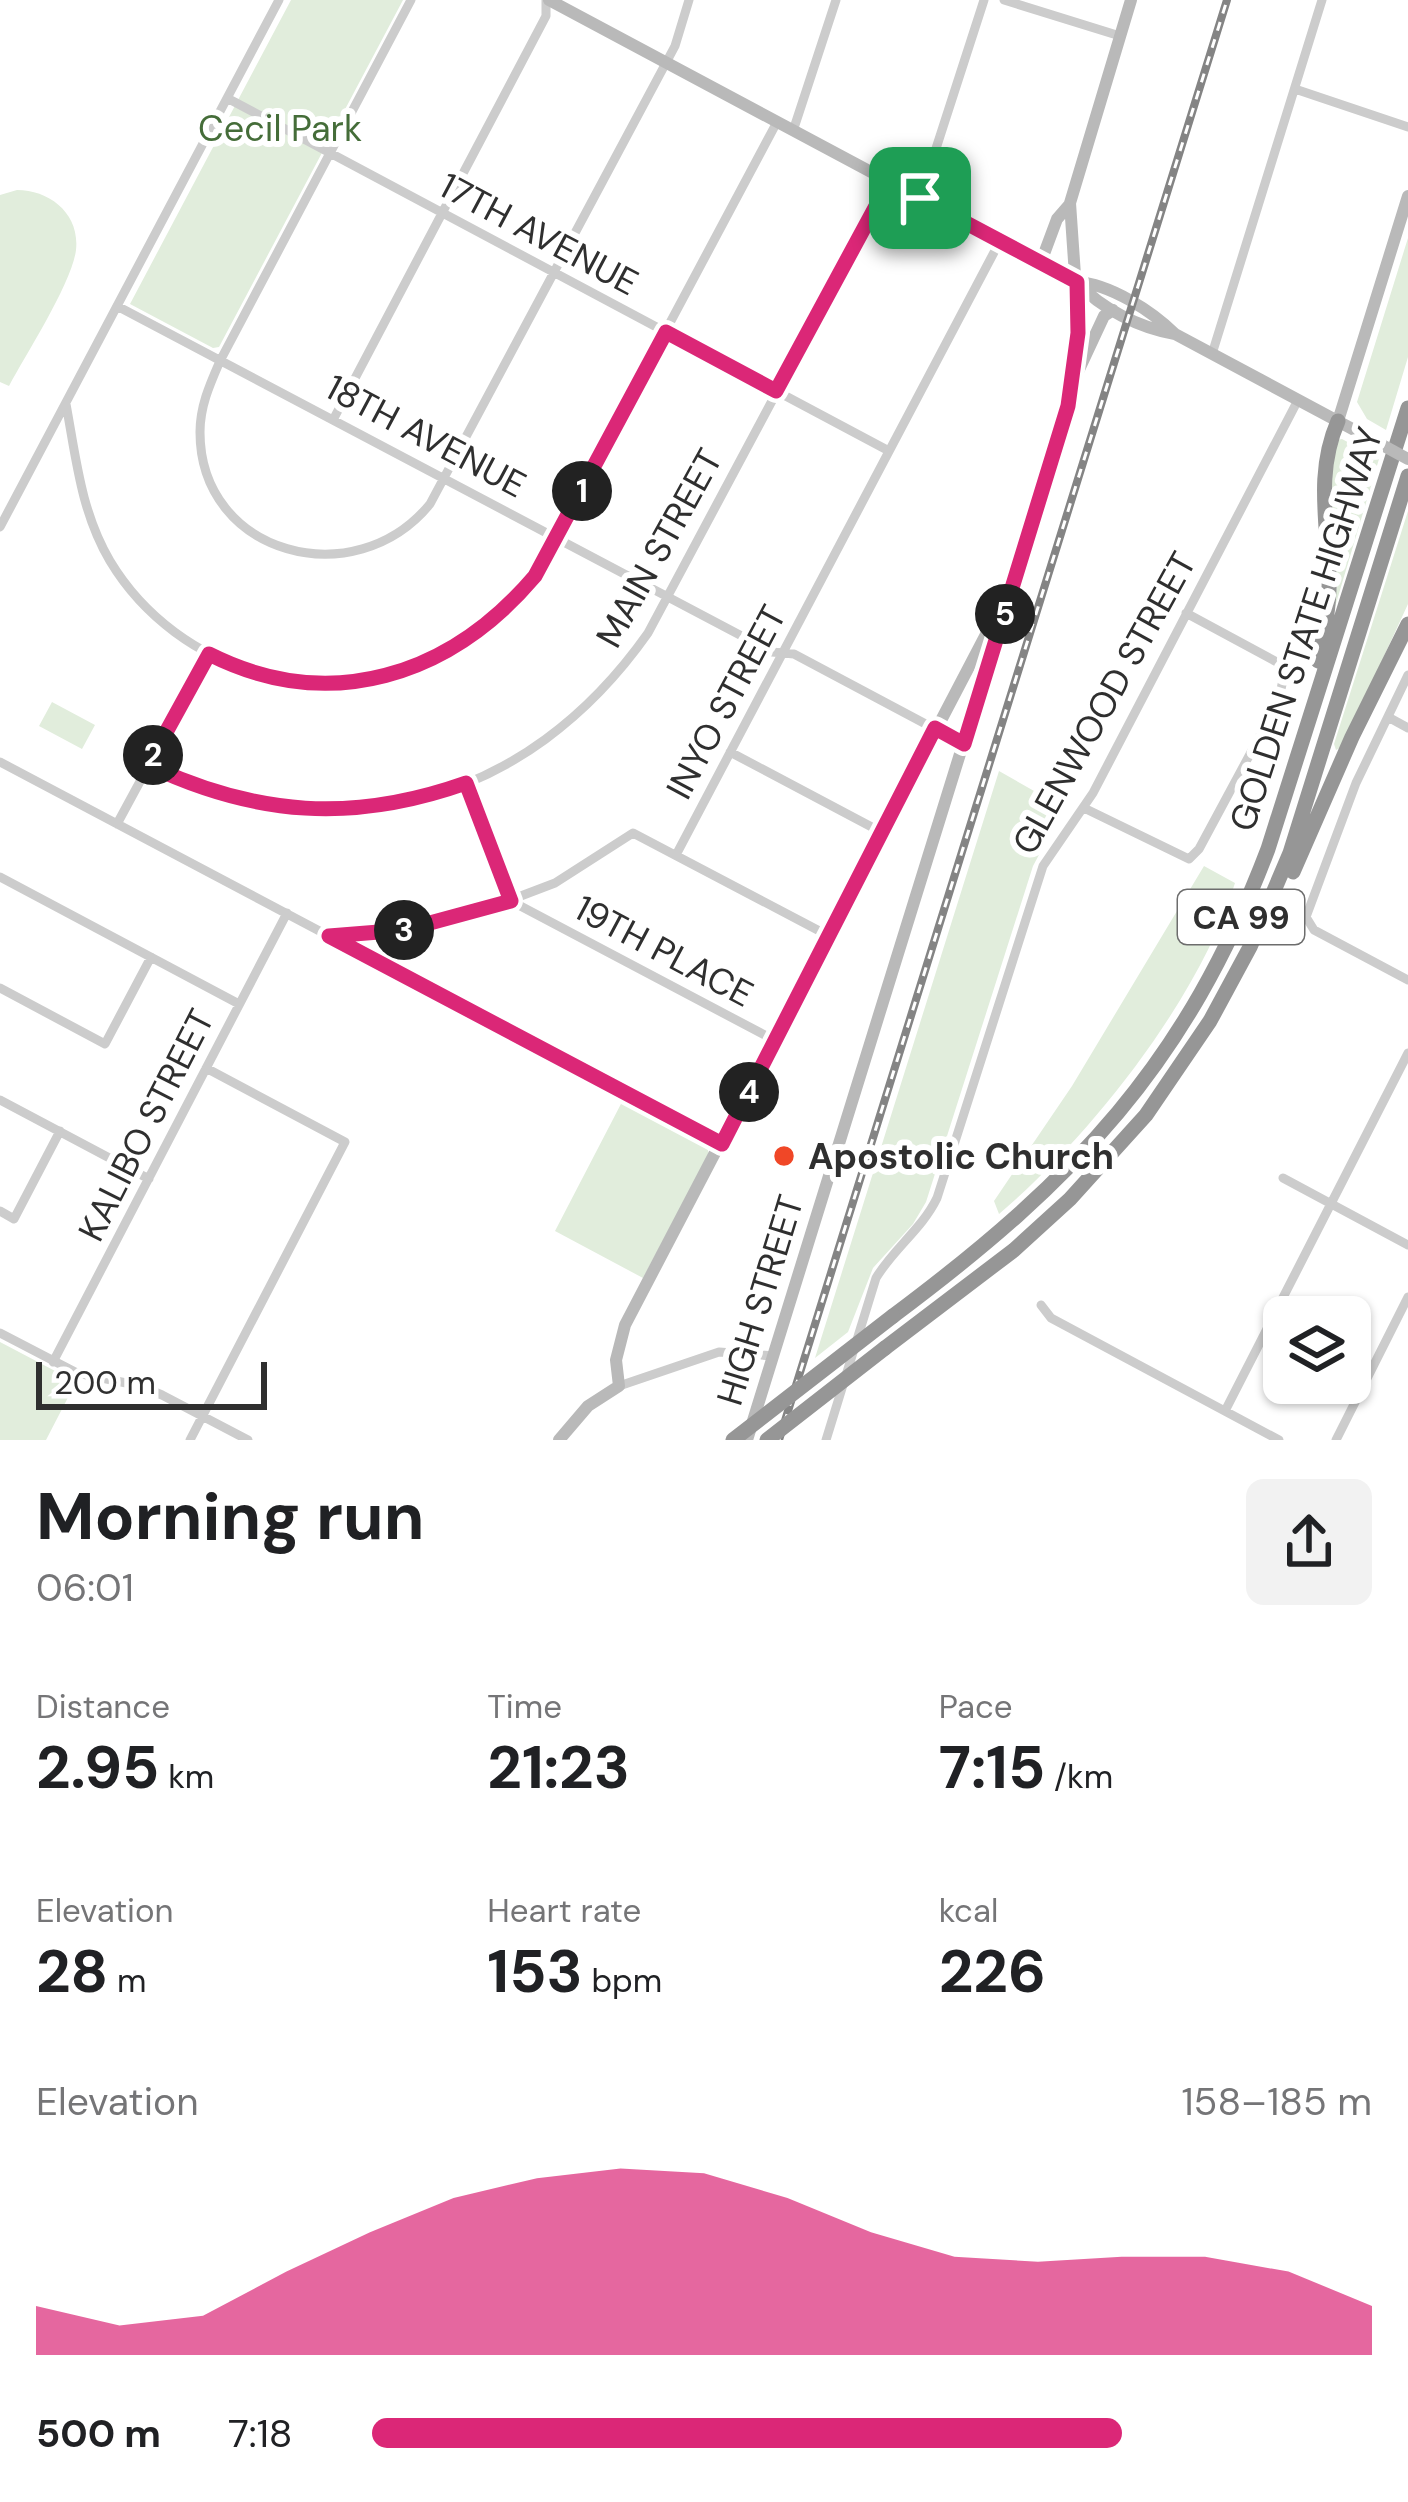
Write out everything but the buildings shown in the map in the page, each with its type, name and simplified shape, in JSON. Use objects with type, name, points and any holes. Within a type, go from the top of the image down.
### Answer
[{"type":"highway","name":"GOLDEN STATE HIGHWAY","points":[[733,1440],[979,1251],[1054,1185],[1094,1144],[1161,1057],[1202,992],[1246,904],[1408,408]]},
{"type":"highway","points":[[1299,749],[1327,621],[1329,577],[1322,488],[1338,422]]},
{"type":"highway","name":"GOLDEN STATE HIGHWAY","points":[[766,1440],[1013,1250],[1096,1173],[1180,1069],[1250,947],[1290,854],[1408,476]]},
{"type":"highway","points":[[1250,947],[1290,878],[1408,624]]},
{"type":"main road","points":[[547,0],[1077,282],[1091,298],[1113,310],[1152,330],[1175,334]]},
{"type":"main road","name":"HIGH STREET","points":[[748,1440],[1015,581],[1072,382],[1078,333],[1070,203],[1131,0]]},
{"type":"main road","points":[[1338,422],[1408,196]]},
{"type":"main road","points":[[1040,262],[1070,203]]},
{"type":"main road","points":[[1077,282],[1092,283],[1157,316],[1175,334],[1408,459]]},
{"type":"main road","points":[[1072,382],[1104,316],[1113,310]]},
{"type":"main road","points":[[560,1440],[588,1406],[619,1386],[616,1360],[625,1325],[1015,581]]},
{"type":"main road","name":"18TH AVENUE","points":[[935,728],[964,744]]},
{"type":"street","points":[[0,527],[279,0]]},
{"type":"street","points":[[411,0],[220,361],[202,407],[202,458],[226,506],[266,541],[317,556],[369,549],[414,523],[444,479],[665,63],[689,0]]},
{"type":"street","points":[[333,420],[546,16],[547,0]]},
{"type":"street","points":[[794,131],[836,0]]},
{"type":"street","points":[[920,198],[984,0]]},
{"type":"street","points":[[1004,0],[1120,36]]},
{"type":"street","points":[[1212,354],[1322,0]]},
{"type":"street","points":[[1295,89],[1408,127]]},
{"type":"street","name":"17TH AVENUE","points":[[227,98],[889,451]]},
{"type":"street","points":[[66,404],[82,495],[107,555],[153,614],[209,654],[250,672],[306,683],[366,680],[407,670],[444,654],[509,606],[535,576],[777,122]]},
{"type":"street","name":"MAIN STREET","points":[[148,765],[250,803],[322,810],[395,804],[466,783],[535,748],[568,725],[625,666],[668,598],[889,182]]},
{"type":"street","name":"INYO STREET","points":[[329,936],[404,930],[511,901],[571,874],[633,833],[676,855],[1000,241]]},
{"type":"street","name":"18TH AVENUE","points":[[117,306],[772,652],[794,654],[935,728]]},
{"type":"street","name":"GLENWOOD STREET","points":[[826,1440],[876,1278],[919,1229],[938,1198],[1043,866],[1066,827],[1084,808],[1298,400]]},
{"type":"street","points":[[1084,808],[1189,860],[1278,702],[1286,667],[1186,613]]},
{"type":"street","points":[[117,824],[209,654]]},
{"type":"street","points":[[1408,675],[1356,783],[1306,910],[1307,923],[1408,980]]},
{"type":"street","points":[[1388,717],[1408,728]]},
{"type":"street","points":[[730,752],[883,833]]},
{"type":"street","points":[[0,762],[722,1144]]},
{"type":"street","points":[[466,783],[511,901]]},
{"type":"street","points":[[676,855],[829,936]]},
{"type":"street","points":[[0,877],[239,1004]]},
{"type":"street","name":"19TH PLACE","points":[[511,901],[776,1041]]},
{"type":"street","name":"KALIBO STREET","points":[[53,1362],[287,913]]},
{"type":"street","points":[[0,988],[105,1044],[151,956]]},
{"type":"street","points":[[1225,1411],[1408,1053]]},
{"type":"street","points":[[190,1440],[345,1142],[206,1068]]},
{"type":"street","points":[[0,1100],[149,1179]]},
{"type":"street","points":[[0,1211],[14,1219],[60,1132]]},
{"type":"street","points":[[1283,1178],[1408,1245]]},
{"type":"street","points":[[1336,1440],[1408,1298]]},
{"type":"street","points":[[1041,1305],[1051,1318],[1279,1440]]},
{"type":"street","points":[[0,1333],[77,1373],[141,1386],[248,1440]]},
{"type":"street","points":[[619,1386],[719,1352],[774,1356]]},
{"type":"green space","name":"Cecil Park","points":[[291,0],[403,0],[219,347],[213,348],[130,304]]},
{"type":"green space","points":[[17,190],[41,194],[68,215],[76,250],[58,299],[9,386],[0,382],[0,195]]},
{"type":"green space","points":[[1408,238],[1408,357],[1386,430],[1367,419],[1357,402]]},
{"type":"green space","points":[[1337,440],[1379,459],[1332,617],[1326,488]]},
{"type":"green space","points":[[1408,511],[1408,604],[1342,747],[1336,750],[1334,744]]},
{"type":"green space","points":[[52,702],[95,725],[82,749],[39,726]]},
{"type":"green space","points":[[999,771],[1064,808],[1033,866],[926,1202],[913,1224],[873,1268],[848,1332],[815,1358]]},
{"type":"green space","points":[[1204,866],[1235,883],[1219,927],[1169,1018],[1104,1106],[999,1214],[994,1201],[1072,1086]]},
{"type":"green space","points":[[623,1100],[707,1147],[709,1154],[643,1278],[555,1231]]},
{"type":"green space","points":[[0,1342],[76,1382],[46,1440],[0,1440]]},
{"type":"railway","points":[[779,1440],[1227,0]]},
{"type":"place","name":"Apostolic Church","points":[[784,1156]]},
{"type":"route","points":[[889,182],[920,198],[1077,282],[1076,362],[1068,406],[964,744],[935,728],[722,1144],[329,936],[404,930],[511,901],[466,783],[395,804],[322,810],[250,803],[148,765],[209,654],[276,679],[334,683],[407,670],[478,632],[535,576],[666,332],[776,391],[889,182]]}]
